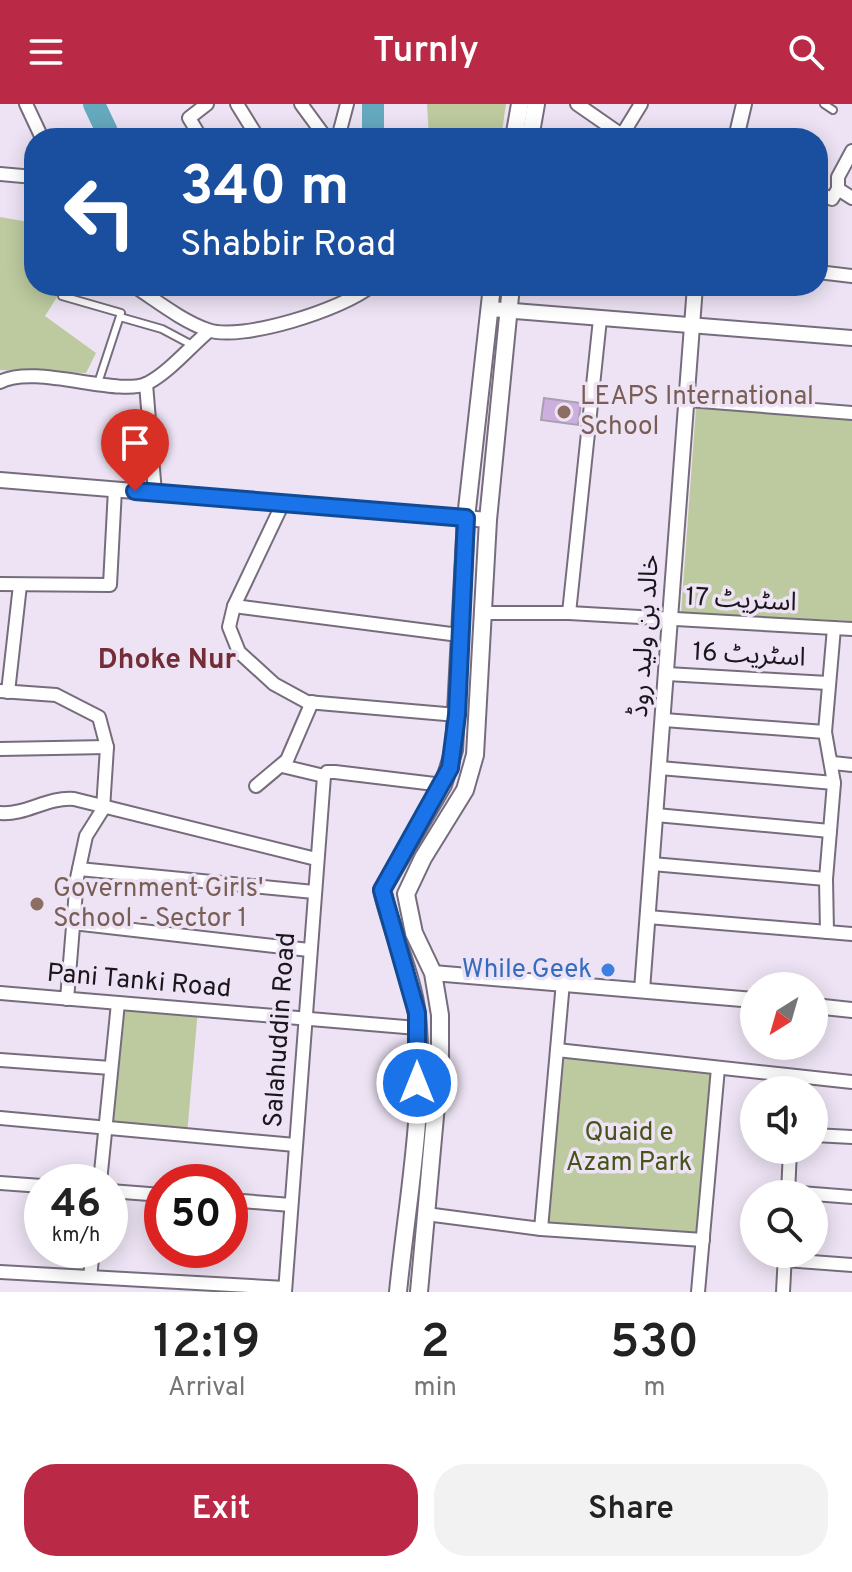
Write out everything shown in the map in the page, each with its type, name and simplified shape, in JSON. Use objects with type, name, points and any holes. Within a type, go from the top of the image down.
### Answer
[{"type":"main road","points":[[520,104],[524,128]]},
{"type":"main road","points":[[528,128],[536,104]]},
{"type":"main road","points":[[398,1292],[417,1109],[417,1028],[409,980],[392,934],[382,890],[443,785],[454,750],[466,518],[491,296]]},
{"type":"main road","points":[[419,1292],[440,1061],[440,1015],[433,973],[414,933],[406,894],[472,773],[488,520],[510,296]]},
{"type":"street","points":[[26,104],[37,128]]},
{"type":"street","points":[[195,128],[189,118],[207,104]]},
{"type":"street","points":[[237,104],[252,128]]},
{"type":"street","points":[[301,104],[319,128]]},
{"type":"street","points":[[341,128],[347,104]]},
{"type":"street","points":[[577,104],[612,128]]},
{"type":"street","points":[[628,128],[641,104]]},
{"type":"street","points":[[738,128],[744,104]]},
{"type":"street","points":[[828,197],[832,199],[838,189],[838,177],[852,151]]},
{"type":"street","points":[[0,174],[24,176]]},
{"type":"street","points":[[838,189],[852,198]]},
{"type":"street","points":[[828,273],[852,276]]},
{"type":"street","points":[[151,296],[209,331],[248,331],[294,319],[348,296]]},
{"type":"street","name":"خالد بن ولید روڈ","points":[[642,990],[694,296]]},
{"type":"street","points":[[490,309],[852,338]]},
{"type":"street","points":[[569,613],[600,319]]},
{"type":"street","points":[[0,382],[19,377],[146,384],[209,331]]},
{"type":"street","points":[[146,384],[155,493]]},
{"type":"street","points":[[688,400],[852,413]]},
{"type":"street","points":[[0,480],[488,520]]},
{"type":"street","points":[[0,584],[110,585],[115,489]]},
{"type":"street","points":[[283,503],[234,606],[229,627],[239,652],[274,684],[312,702],[457,715]]},
{"type":"street","points":[[20,585],[4,692],[56,695],[99,717],[107,747],[103,809],[86,836],[79,869],[67,999]]},
{"type":"street","points":[[234,606],[459,635]]},
{"type":"street","name":"اسٹریٹ 17","points":[[483,613],[569,613],[852,629]]},
{"type":"street","points":[[827,932],[826,879],[834,783],[833,763],[825,732],[834,628]]},
{"type":"street","name":"اسٹریٹ 16","points":[[667,674],[828,683]]},
{"type":"street","points":[[256,786],[282,766],[312,702]]},
{"type":"street","points":[[664,720],[825,732]]},
{"type":"street","points":[[0,749],[107,747]]},
{"type":"street","points":[[833,763],[852,765]]},
{"type":"street","points":[[282,766],[326,774],[443,785]]},
{"type":"street","points":[[660,768],[834,783]]},
{"type":"street","name":"Salahuddin Road","points":[[285,1290],[316,859],[326,774]]},
{"type":"street","points":[[0,813],[16,814],[62,798],[316,859]]},
{"type":"street","points":[[656,815],[830,831]]},
{"type":"street","points":[[652,864],[826,879]]},
{"type":"street","points":[[79,869],[314,892]]},
{"type":"street","points":[[648,917],[852,934]]},
{"type":"street","points":[[73,923],[309,950]]},
{"type":"street","points":[[433,973],[740,999]]},
{"type":"street","points":[[541,1229],[563,982]]},
{"type":"street","name":"Pani Tanki Road","points":[[0,993],[417,1028]]},
{"type":"street","points":[[102,1164],[118,1003]]},
{"type":"street","points":[[828,1007],[852,1010]]},
{"type":"street","points":[[557,1050],[794,1076]]},
{"type":"street","points":[[0,1060],[111,1068]]},
{"type":"street","points":[[698,1292],[718,1068]]},
{"type":"street","points":[[828,1080],[852,1082]]},
{"type":"street","points":[[0,1118],[295,1145]]},
{"type":"street","points":[[828,1136],[852,1137]]},
{"type":"street","points":[[0,1183],[24,1185]]},
{"type":"street","points":[[828,1196],[852,1197]]},
{"type":"street","points":[[248,1201],[291,1205]]},
{"type":"street","points":[[426,1214],[541,1229],[703,1240]]},
{"type":"street","points":[[828,1262],[852,1265]]},
{"type":"street","points":[[90,1277],[91,1268]]},
{"type":"street","points":[[783,1292],[784,1268]]},
{"type":"street","points":[[0,1272],[285,1290]]},
{"type":"lane","points":[[824,104],[833,110]]},
{"type":"lane","points":[[62,296],[121,313],[98,383]]},
{"type":"lane","points":[[120,317],[162,329],[192,345]]},
{"type":"green space","points":[[427,104],[506,104],[502,128],[428,128]]},
{"type":"green space","points":[[0,217],[24,221],[24,296],[58,296],[45,316],[96,353],[86,373],[0,370]]},
{"type":"green space","points":[[696,408],[852,420],[852,621],[681,613]]},
{"type":"green space","points":[[118,1003],[198,1009],[187,1135],[105,1127]]},
{"type":"green space","name":"Quaid e Azam Park","points":[[557,1050],[718,1068],[703,1240],[541,1229]]},
{"type":"building","points":[[544,398],[581,403],[578,425],[541,420]]},
{"type":"waterway","points":[[94,104],[105,128]]},
{"type":"waterway","points":[[373,104],[373,128]]},
{"type":"place","name":"LEAPS International School","points":[[564,412]]},
{"type":"place","name":"Government Girls' School - Sector 1","points":[[37,904]]},
{"type":"place","name":"While Geek","points":[[608,970]]},
{"type":"district","name":"Dhoke Nur","points":[[167,661]]},
{"type":"route","points":[[135,491],[466,518],[457,715],[450,768],[382,890],[392,934],[417,1013],[417,1083]]}]
